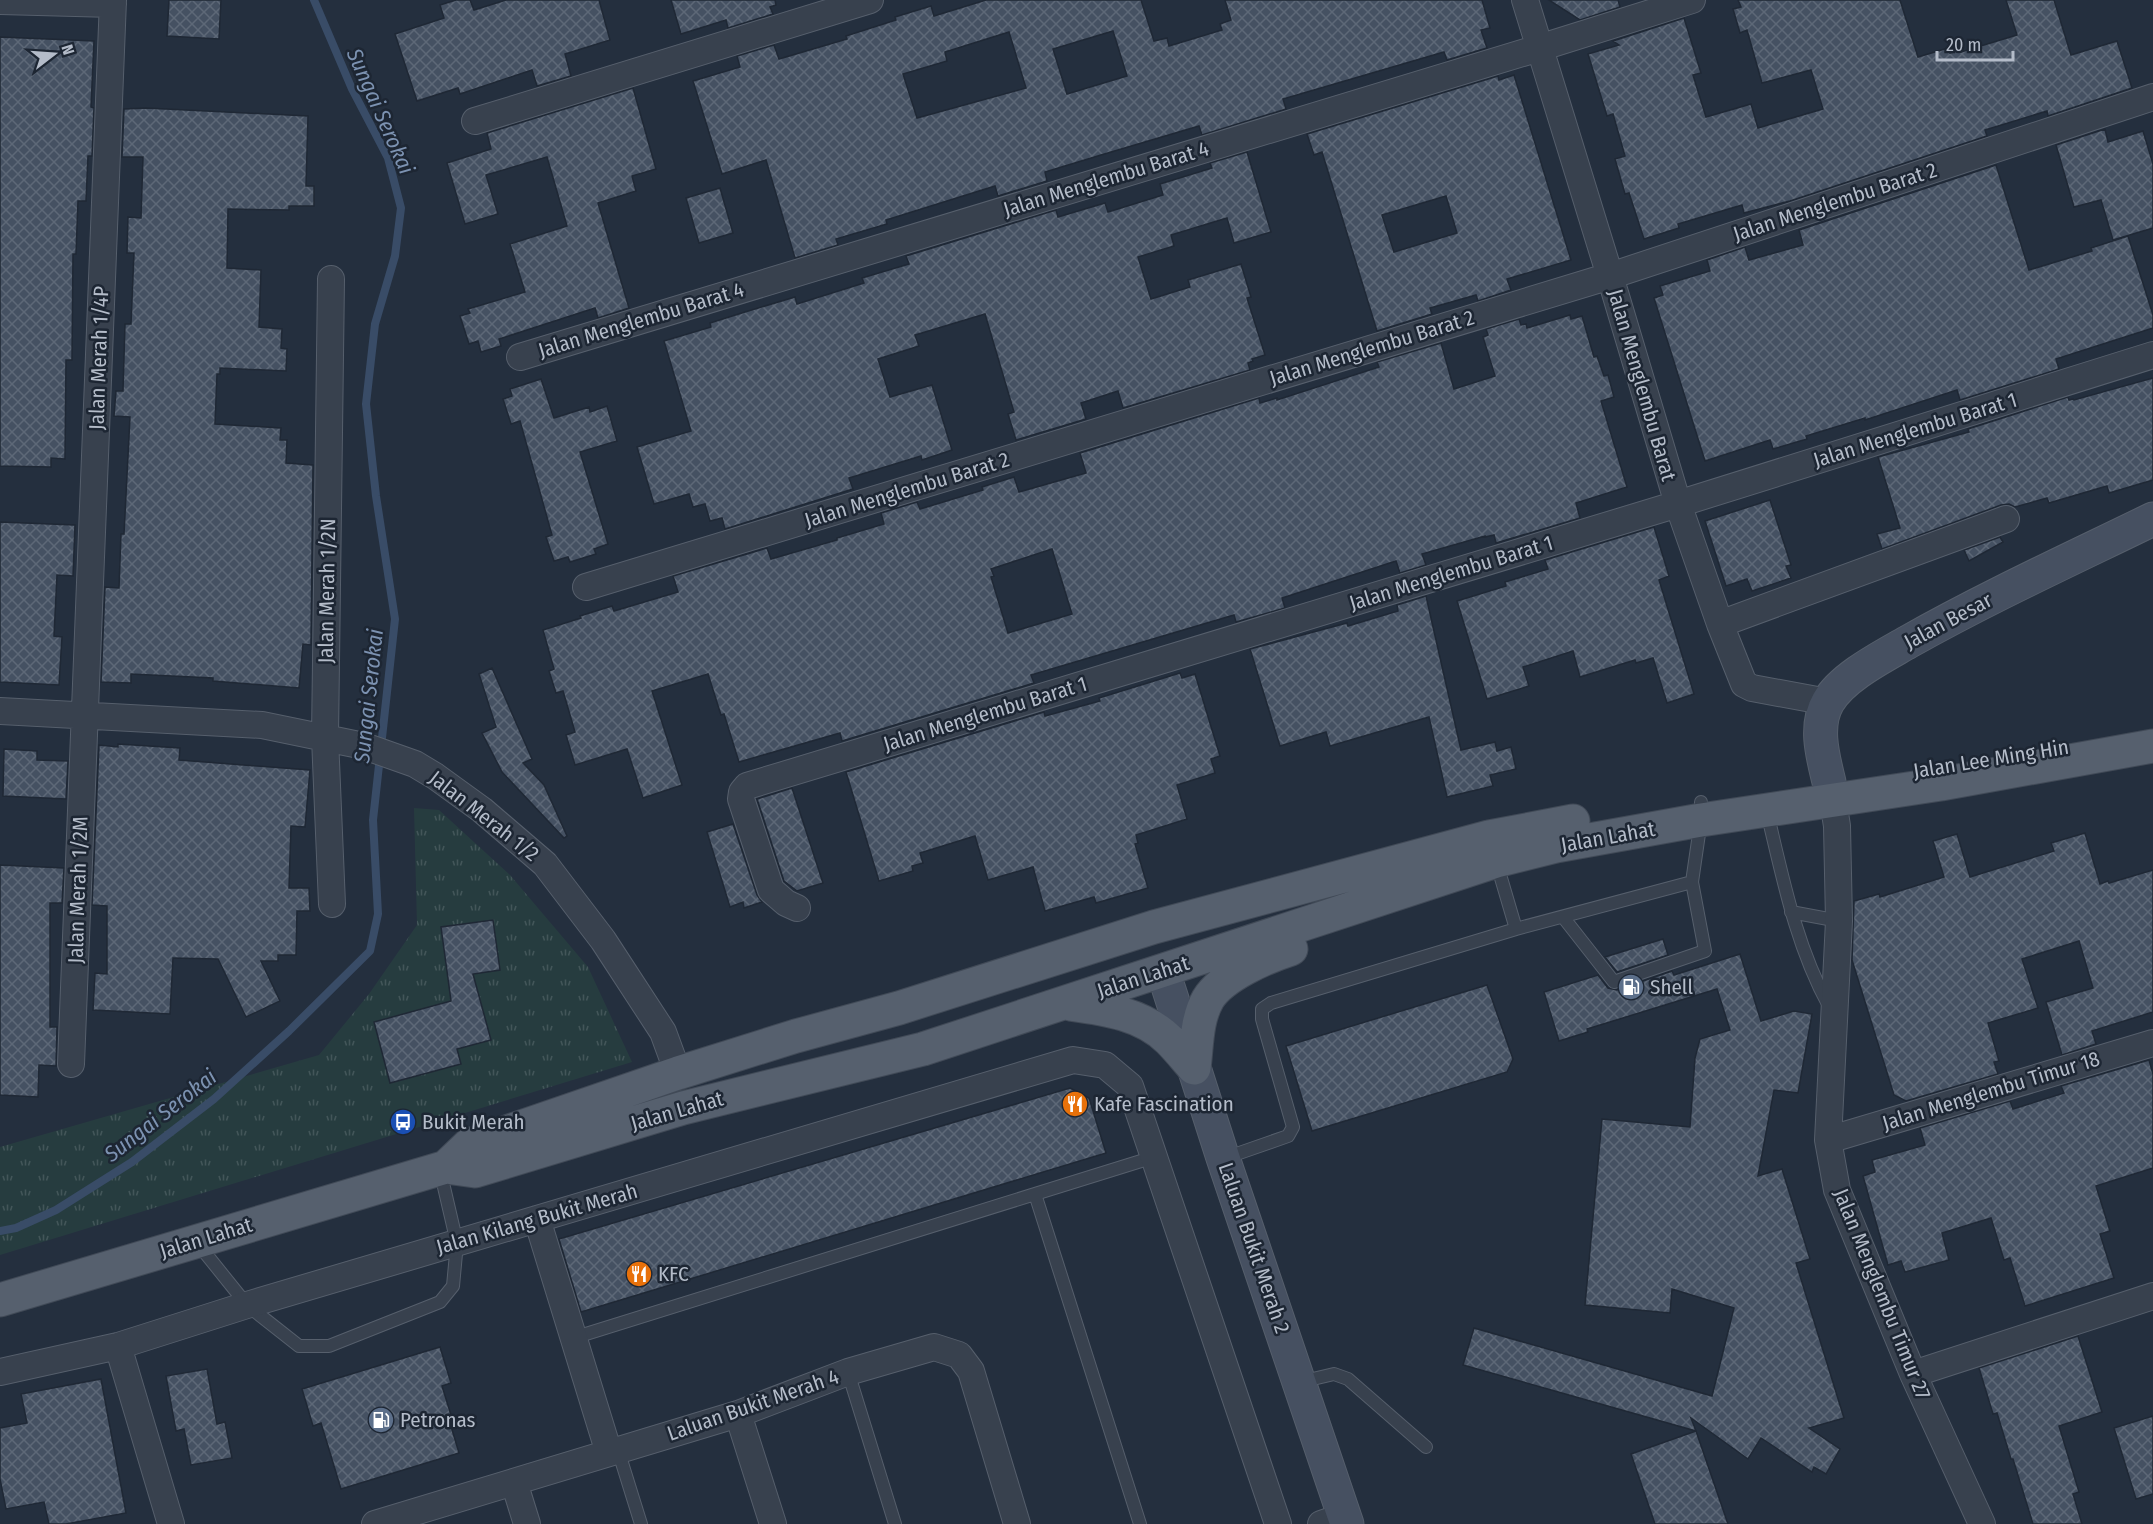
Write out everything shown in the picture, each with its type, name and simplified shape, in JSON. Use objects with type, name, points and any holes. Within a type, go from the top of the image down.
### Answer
[{"type":"main road","name":"Jalan Lee Ming Hin","points":[[1832,796],[2024,755],[2153,731]]},
{"type":"main road","name":"Jalan Lee Ming Hin","points":[[1832,796],[1941,784],[2153,746]]},
{"type":"main road","name":"Jalan Lahat","points":[[1701,811],[1767,811],[1832,796]]},
{"type":"main road","name":"Jalan Lahat","points":[[454,1169],[469,1145],[678,1073],[796,1036],[898,1008],[1154,927],[1424,854],[1556,846],[1701,811],[1832,796]]},
{"type":"main road","name":"Jalan Lahat","points":[[0,1300],[196,1241],[454,1169],[683,1108],[923,1049],[1163,971],[1493,849]]},
{"type":"main road","points":[[1194,1068],[1199,1026],[1208,999],[1233,975],[1278,953],[1349,930],[1416,904],[1493,849]]},
{"type":"main road","points":[[898,1008],[994,998],[1126,957],[1142,959],[1163,971],[1174,952],[1188,938],[1210,928],[1424,854]]},
{"type":"main road","points":[[1064,1003],[1112,1010],[1145,1022],[1168,1038],[1194,1068]]},
{"type":"main road","points":[[678,1073],[695,1083],[711,1083],[832,1057],[923,1049]]},
{"type":"street","points":[[475,121],[870,0]]},
{"type":"street","name":"Jalan Menglembu Barat","points":[[1525,0],[1678,504],[1720,624],[1744,684],[1752,688],[1828,702]]},
{"type":"street","name":"Jalan Menglembu Barat 4","points":[[520,357],[1692,0]]},
{"type":"street","points":[[0,1],[113,2]]},
{"type":"street","name":"Jalan Merah 1/4P","points":[[86,717],[113,2]]},
{"type":"street","name":"Jalan Menglembu Barat 2","points":[[586,587],[1610,276],[2153,98]]},
{"type":"street","name":"Jalan Merah 1/2N","points":[[331,279],[325,738],[332,904]]},
{"type":"street","name":"Jalan Menglembu Barat 1","points":[[797,908],[786,903],[771,890],[741,799],[742,792],[747,786],[1678,504],[2153,355]]},
{"type":"street","points":[[1720,624],[2006,519]]},
{"type":"street","name":"Jalan Besar","points":[[1832,796],[1823,755],[1821,726],[1828,702],[1844,683],[1866,666],[1962,612],[2153,519]]},
{"type":"street","name":"Jalan Merah 1/2","points":[[0,711],[262,725],[364,746],[415,764],[482,810],[545,864],[603,940],[663,1032],[678,1073]]},
{"type":"street","name":"Jalan Merah 1/2M","points":[[71,1064],[86,717]]},
{"type":"street","name":"Jalan Menglembu Timur 27","points":[[1832,796],[1838,826],[1839,921],[1828,1140],[1837,1190],[1913,1374],[1982,1524]]},
{"type":"street","name":"Laluan Bukit Merah 2","points":[[1163,971],[1299,1382],[1338,1521]]},
{"type":"street","name":"Jalan Menglembu Timur 18","points":[[1828,1140],[2153,1043]]},
{"type":"street","name":"Jalan Kilang Bukit Merah","points":[[0,1372],[118,1346],[457,1242],[1073,1060],[1106,1065],[1130,1086],[1154,1158]]},
{"type":"street","points":[[1154,1158],[1278,1524]]},
{"type":"street","points":[[537,1219],[573,1338],[613,1452]]},
{"type":"street","points":[[1913,1374],[2153,1296]]},
{"type":"street","points":[[118,1346],[171,1524]]},
{"type":"street","name":"Laluan Bukit Merah 4","points":[[375,1524],[403,1519],[514,1482],[738,1414],[848,1371],[934,1347],[959,1355],[970,1371],[1017,1524]]},
{"type":"street","points":[[738,1414],[772,1524]]},
{"type":"street","points":[[514,1482],[527,1524]]},
{"type":"lane","points":[[1563,917],[1614,982],[1706,951],[1692,882],[1701,811]]},
{"type":"lane","points":[[1767,811],[1791,912],[1815,980],[1834,1015]]},
{"type":"lane","points":[[1493,849],[1516,929]]},
{"type":"lane","points":[[1223,1158],[1288,1136],[1293,1127],[1262,1018],[1262,1009],[1271,1003],[1516,929],[1692,882]]},
{"type":"lane","points":[[1791,912],[1839,921]]},
{"type":"lane","points":[[573,1338],[1154,1158]]},
{"type":"lane","points":[[196,1241],[248,1305],[299,1346],[329,1346],[440,1302],[453,1287],[457,1242],[454,1169]]},
{"type":"lane","points":[[1035,1194],[1140,1524]]},
{"type":"lane","points":[[848,1371],[895,1524]]},
{"type":"lane","points":[[1299,1382],[1334,1374],[1348,1379],[1426,1447]]},
{"type":"lane","points":[[613,1452],[641,1524]]},
{"type":"green space","points":[[414,808],[439,810],[510,875],[588,967],[632,1062],[0,1255],[0,1147],[319,1055],[369,994],[417,925]]},
{"type":"building","points":[[169,0],[221,0],[219,39],[167,36]]},
{"type":"building","points":[[456,0],[470,0],[474,10],[506,0],[599,0],[610,40],[565,54],[571,76],[537,86],[532,70],[460,94],[458,88],[417,101],[395,34],[444,18],[440,5]]},
{"type":"building","points":[[671,0],[775,0],[776,5],[770,7],[773,14],[728,28],[726,20],[681,34]]},
{"type":"building","points":[[986,0],[1141,0],[1154,41],[1167,38],[1169,46],[1222,30],[1220,24],[1231,20],[1225,0],[1482,0],[1490,28],[1481,30],[1487,48],[1447,60],[1444,52],[1283,99],[1286,109],[1202,135],[1199,126],[1101,155],[1045,172],[1047,181],[998,196],[995,186],[886,220],[887,224],[836,239],[838,245],[795,258],[766,160],[722,174],[693,81],[740,67],[737,56],[774,45],[779,59],[847,39],[846,36],[931,6],[934,16]],"holes":[[[1113,31],[1127,76],[1067,94],[1053,49]],[[1009,32],[1026,88],[917,118],[903,74],[947,61],[945,52]]]},
{"type":"building","points":[[1549,0],[1618,0],[1620,7],[1580,20]]},
{"type":"building","points":[[1738,0],[1900,0],[1918,57],[1948,48],[1950,53],[1961,50],[1961,52],[2017,35],[2006,0],[2054,0],[2071,55],[2117,41],[2132,88],[2048,116],[2047,111],[1985,130],[1987,136],[1790,201],[1744,213],[1742,205],[1678,224],[1679,228],[1644,239],[1629,193],[1625,194],[1615,159],[1625,156],[1613,114],[1607,116],[1588,54],[1619,45],[1613,41],[1684,18],[1701,73],[1693,75],[1706,117],[1751,104],[1758,128],[1823,109],[1811,70],[1762,83],[1747,30],[1740,33],[1733,9],[1741,7]]},
{"type":"building","points":[[0,37],[94,41],[91,107],[94,108],[92,156],[88,156],[86,201],[78,201],[76,254],[73,254],[72,360],[66,360],[65,459],[51,458],[51,467],[0,466]]},
{"type":"building","points":[[1514,75],[1571,260],[1507,279],[1511,290],[1478,301],[1476,295],[1430,308],[1432,314],[1377,331],[1322,152],[1314,155],[1307,134],[1498,76],[1499,80]],"holes":[[[1446,196],[1457,233],[1394,252],[1382,215]]]},
{"type":"building","points":[[633,88],[656,169],[632,176],[636,191],[598,203],[629,308],[598,318],[595,308],[499,339],[501,346],[481,352],[478,341],[469,344],[460,316],[470,313],[468,309],[525,292],[510,244],[567,226],[547,157],[486,175],[498,214],[465,224],[447,163],[491,149],[487,133]]},
{"type":"building","points":[[146,108],[308,116],[306,186],[314,186],[314,206],[289,206],[289,210],[228,209],[227,268],[261,270],[259,327],[282,329],[281,348],[287,349],[286,371],[220,368],[220,374],[217,374],[215,424],[281,428],[280,440],[287,440],[286,463],[313,465],[311,645],[303,644],[299,688],[213,681],[213,678],[131,674],[131,683],[101,682],[105,587],[119,588],[121,534],[124,534],[130,417],[114,416],[116,391],[123,391],[125,324],[131,324],[134,253],[127,253],[128,217],[141,218],[143,157],[122,157],[124,109]]},
{"type":"building","points":[[2105,129],[2108,142],[2143,131],[2153,164],[2153,228],[2113,240],[2101,200],[2074,207],[2056,145]]},
{"type":"building","points":[[1247,152],[1271,232],[1234,243],[1227,218],[1171,235],[1174,246],[1138,257],[1151,299],[1190,287],[1188,280],[1241,264],[1251,297],[1247,298],[1265,355],[1252,359],[1253,361],[1248,363],[1250,370],[1123,408],[1118,391],[1081,403],[1086,419],[1016,440],[1008,414],[1014,412],[985,314],[915,335],[919,346],[878,359],[890,397],[932,385],[952,450],[922,460],[921,456],[849,478],[853,489],[725,529],[722,518],[710,521],[705,504],[693,507],[689,494],[654,504],[637,447],[691,431],[664,341],[711,327],[710,323],[795,297],[797,304],[864,283],[862,278],[909,264],[906,256],[1056,210],[1058,217],[1105,203],[1108,212],[1163,195],[1160,184],[1212,168],[1210,163]]},
{"type":"building","points":[[1996,165],[2029,270],[2092,251],[2091,248],[2128,236],[2153,315],[2153,328],[2056,359],[2059,369],[1960,400],[1957,390],[1865,420],[1865,418],[1806,436],[1807,439],[1773,449],[1770,440],[1705,461],[1654,298],[1663,295],[1660,286],[1710,271],[1707,260],[1745,247],[1749,260],[1803,245],[1799,230]]},
{"type":"building","points":[[720,188],[733,233],[699,243],[686,198]]},
{"type":"building","points":[[1570,315],[1571,319],[1582,316],[1594,357],[1597,356],[1604,376],[1608,375],[1614,397],[1601,401],[1627,487],[1576,503],[1580,518],[1496,543],[1494,535],[1485,536],[1422,554],[1426,565],[1400,573],[1396,561],[1282,598],[1285,608],[1236,622],[1234,615],[1031,675],[1034,683],[842,741],[840,733],[739,762],[724,714],[721,715],[708,674],[652,691],[682,785],[643,798],[627,749],[575,765],[566,735],[575,732],[563,691],[556,693],[549,671],[554,669],[543,630],[612,606],[614,611],[678,592],[673,576],[767,548],[771,559],[884,524],[881,513],[917,502],[920,509],[983,490],[982,487],[1014,477],[1019,492],[1086,473],[1080,453],[1259,398],[1260,403],[1277,398],[1277,400],[1379,367],[1377,362],[1441,343],[1454,389],[1495,376],[1483,337],[1488,335],[1486,329],[1519,319],[1521,325],[1526,324],[1527,328]],"holes":[[[1052,549],[1072,614],[1008,633],[991,577],[994,576],[991,569]]]},
{"type":"building","points":[[2153,378],[2153,480],[2109,493],[2107,486],[2049,503],[2047,498],[2015,507],[2009,504],[2001,505],[1882,549],[1877,534],[1900,528],[1878,457],[1969,432],[1968,429],[2068,397],[2069,400],[2074,400]]},
{"type":"building","points":[[541,379],[554,418],[589,407],[590,412],[607,406],[617,441],[580,452],[608,544],[594,549],[596,554],[570,562],[568,557],[554,561],[546,537],[552,535],[520,421],[511,424],[503,399],[512,396],[510,389]]},
{"type":"building","points":[[1770,500],[1791,565],[1786,566],[1791,578],[1752,591],[1747,579],[1726,586],[1705,521]]},
{"type":"building","points":[[0,522],[75,525],[73,576],[57,575],[54,636],[62,637],[59,685],[0,682]]},
{"type":"building","points":[[1654,527],[1669,576],[1659,580],[1694,694],[1667,703],[1653,658],[1636,663],[1635,660],[1580,677],[1573,651],[1523,667],[1529,686],[1487,699],[1457,601],[1506,586],[1505,582],[1548,569],[1545,560]]},
{"type":"building","points":[[2000,537],[2003,542],[1969,561],[1964,550]]},
{"type":"building","points":[[1426,596],[1461,750],[1495,742],[1497,751],[1511,747],[1516,769],[1490,775],[1493,786],[1447,797],[1429,717],[1330,746],[1326,732],[1280,746],[1250,649],[1347,623],[1348,626],[1398,611],[1397,605]]},
{"type":"building","points":[[492,668],[532,759],[523,763],[544,785],[567,836],[564,838],[502,772],[482,733],[496,727],[479,674]]},
{"type":"building","points":[[1180,673],[1182,678],[1195,674],[1220,756],[1211,759],[1215,773],[1177,785],[1187,819],[1136,835],[1138,843],[1135,844],[1148,888],[1096,903],[1094,897],[1045,911],[1033,867],[988,880],[975,836],[920,853],[923,863],[912,866],[913,871],[879,881],[846,772],[1044,712],[1045,716],[1100,701],[1099,698]]},
{"type":"building","points":[[118,744],[180,748],[179,760],[310,770],[305,827],[291,826],[289,888],[309,888],[310,911],[297,911],[296,955],[278,955],[278,961],[261,961],[280,1001],[246,1017],[218,959],[173,958],[170,1014],[93,1010],[95,973],[107,974],[107,906],[92,905],[99,745],[118,747]]},
{"type":"building","points":[[4,749],[37,751],[37,760],[68,761],[66,799],[3,796]]},
{"type":"building","points":[[792,788],[823,883],[797,891],[784,881],[757,799]]},
{"type":"building","points":[[733,824],[757,895],[762,902],[744,908],[743,902],[730,907],[707,832]]},
{"type":"building","points":[[2085,833],[2100,884],[2153,870],[2153,1012],[2092,1031],[2096,1044],[2062,1055],[2046,1002],[2093,988],[2079,941],[2022,959],[2038,1008],[1988,1023],[1999,1061],[1994,1062],[1998,1074],[1906,1101],[1894,1095],[1852,960],[1854,901],[1879,894],[1880,897],[1944,877],[1933,841],[1957,834],[1970,877],[2054,851],[2051,843]]},
{"type":"building","points":[[0,865],[64,868],[62,903],[50,903],[50,1027],[57,1027],[56,1066],[39,1065],[38,1097],[0,1095]]},
{"type":"building","points":[[493,920],[500,970],[473,974],[491,1040],[457,1049],[461,1064],[390,1083],[374,1022],[451,1001],[441,927]]},
{"type":"building","points":[[1663,939],[1668,955],[1617,972],[1605,957]]},
{"type":"building","points":[[1740,954],[1761,1021],[1794,1011],[1812,1014],[1798,1093],[1774,1090],[1758,1176],[1782,1169],[1810,1259],[1796,1263],[1844,1418],[1809,1428],[1840,1449],[1826,1474],[1814,1467],[1812,1472],[1761,1438],[1748,1459],[1691,1418],[1696,1431],[1463,1365],[1474,1328],[1712,1396],[1734,1308],[1672,1289],[1670,1313],[1585,1305],[1602,1119],[1690,1127],[1695,1058],[1700,1039],[1730,1030],[1717,989],[1587,1029],[1588,1032],[1559,1041],[1544,992],[1598,975],[1608,988],[1617,990],[1672,971],[1674,975]]},
{"type":"building","points":[[1487,985],[1513,1059],[1507,1072],[1312,1131],[1286,1046]]},
{"type":"building","points":[[2149,1060],[2153,1074],[2153,1168],[2096,1186],[2110,1231],[2100,1234],[2114,1278],[2025,1306],[2010,1258],[2004,1260],[1991,1218],[1942,1233],[1949,1260],[1905,1272],[1901,1261],[1888,1265],[1863,1176],[1875,1172],[1872,1160],[1925,1145],[1920,1128],[2010,1101],[2013,1109],[2064,1093],[2061,1086]]},
{"type":"building","points":[[1070,1088],[1089,1098],[1106,1153],[581,1312],[559,1239]]},
{"type":"building","points":[[2078,1336],[2102,1412],[2059,1426],[2079,1492],[2073,1494],[2082,1524],[2033,1524],[2013,1459],[2011,1459],[1997,1413],[1993,1414],[1979,1368]]},
{"type":"building","points":[[440,1347],[451,1383],[442,1386],[459,1453],[341,1489],[321,1423],[313,1426],[302,1389]]},
{"type":"building","points":[[207,1369],[217,1424],[225,1422],[232,1458],[191,1465],[184,1429],[176,1431],[166,1376]]},
{"type":"building","points":[[101,1379],[126,1513],[66,1524],[49,1524],[44,1502],[6,1509],[0,1479],[0,1428],[27,1423],[21,1394]]},
{"type":"building","points":[[2153,1416],[2153,1494],[2136,1499],[2114,1428]]},
{"type":"building","points":[[1696,1431],[1728,1524],[1655,1524],[1631,1454]]},
{"type":"waterway","name":"Sungai Serokai","points":[[0,1231],[16,1228],[56,1210],[132,1162],[214,1099],[289,1031],[370,951],[378,914],[373,820],[395,619],[376,496],[366,404],[375,324],[395,256],[401,208],[388,158],[352,89],[314,0]]},
{"type":"place","name":"Shell","points":[[1631,987]]},
{"type":"place","name":"Kafe Fascination","points":[[1075,1104]]},
{"type":"place","name":"Bukit Merah","points":[[403,1122]]},
{"type":"place","name":"KFC","points":[[639,1274]]},
{"type":"place","name":"Petronas","points":[[381,1420]]}]
